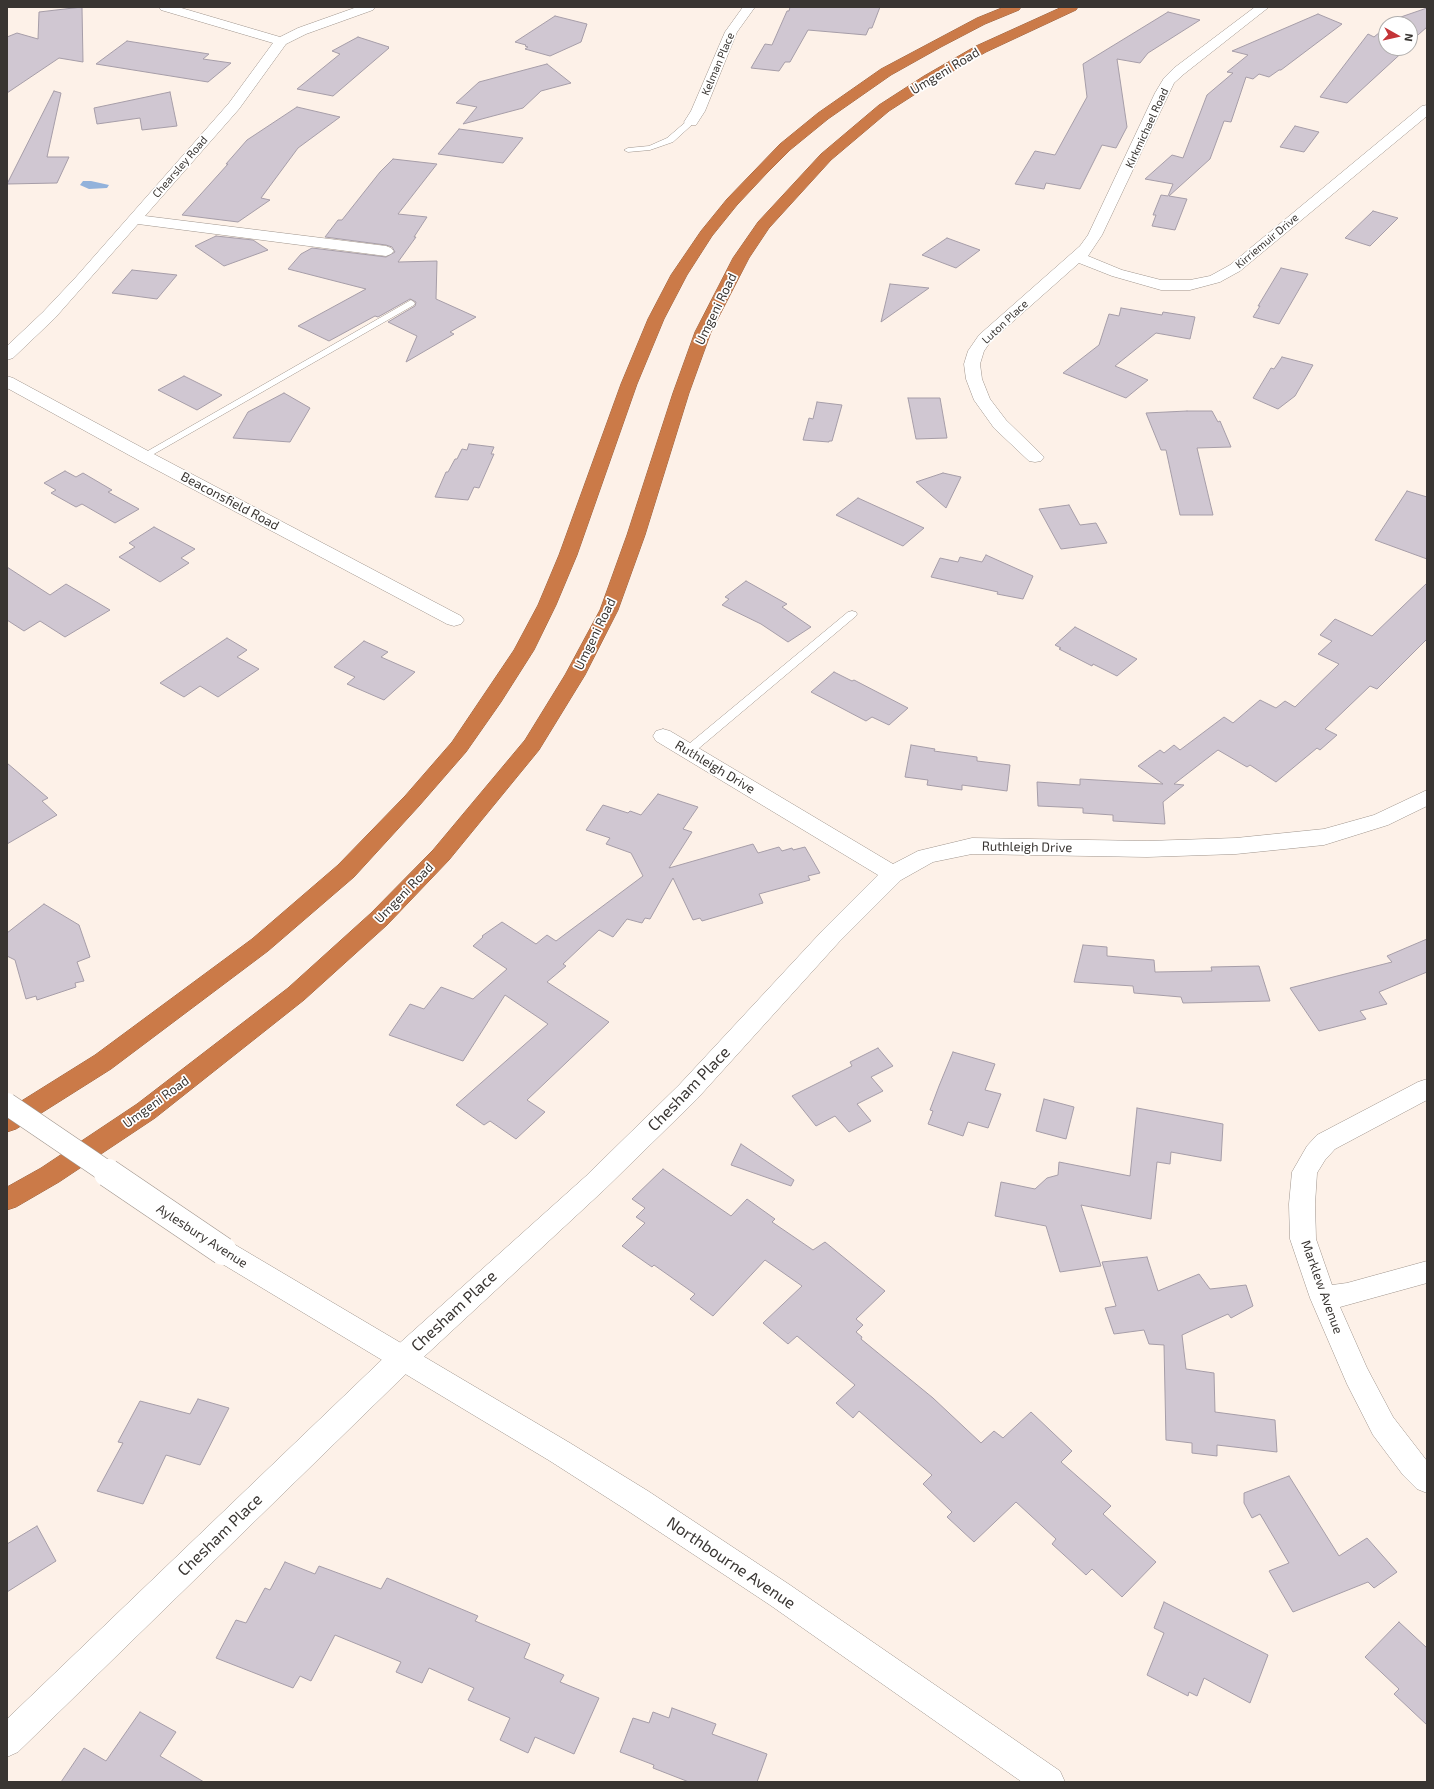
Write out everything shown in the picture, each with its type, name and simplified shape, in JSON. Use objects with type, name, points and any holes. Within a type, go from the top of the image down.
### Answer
[{"type":"highway","name":"Umgeni Road","points":[[7,1122],[103,1062],[260,945],[346,871],[412,801],[459,747],[494,697],[524,650],[547,604],[568,555],[629,384],[656,319],[679,275],[706,234],[732,202],[785,148],[823,116],[886,72],[981,21],[1015,7]]},
{"type":"highway","name":"Umgeni Road","points":[[7,1199],[50,1175],[146,1111],[296,994],[379,919],[441,856],[532,745],[575,675],[609,610],[636,534],[702,332],[741,258],[763,225],[826,157],[884,108],[929,79],[981,49],[1072,7]]},
{"type":"street","points":[[165,7],[281,41]]},
{"type":"street","name":"Chearsley Road","points":[[7,354],[48,315],[234,106],[281,41],[302,31],[369,7]]},
{"type":"street","name":"Kelman Place","points":[[691,122],[698,111],[731,32],[749,7]]},
{"type":"street","name":"Kirkmichael Road","points":[[1078,257],[1095,236],[1162,93],[1170,81],[1178,71],[1263,7]]},
{"type":"street","name":"Kirriemuir Drive","points":[[1078,257],[1117,273],[1161,285],[1190,284],[1215,279],[1235,268],[1427,109]]},
{"type":"street","points":[[134,219],[386,251]]},
{"type":"street","name":"Luton Place","points":[[1034,457],[1000,424],[982,400],[974,379],[972,364],[976,351],[985,338],[1078,257]]},
{"type":"street","name":"Beaconsfield Road","points":[[7,381],[144,456],[454,620]]},
{"type":"street","name":"Ruthleigh Drive","points":[[663,736],[894,874],[926,856],[972,846],[1147,849],[1236,846],[1324,836],[1380,820],[1427,797]]},
{"type":"street","name":"Chesham Place","points":[[7,1741],[403,1358],[595,1183],[688,1092],[831,936],[894,874]]},
{"type":"street","name":"Marklew Avenue","points":[[1427,1089],[1326,1142],[1316,1153],[1305,1172],[1302,1204],[1302,1239],[1323,1298],[1357,1375],[1383,1426],[1413,1466],[1427,1480]]},
{"type":"street","name":"Aylesbury Avenue","points":[[7,1104],[224,1251],[403,1358]]},
{"type":"street","points":[[1323,1298],[1347,1295],[1427,1272]]},
{"type":"street","name":"Northbourne Avenue","points":[[403,1358],[560,1452],[644,1505],[780,1595],[1048,1782]]},
{"type":"lane","points":[[628,150],[650,148],[670,140],[691,122]]},
{"type":"lane","points":[[144,456],[411,303]]},
{"type":"lane","points":[[688,751],[852,614]]},
{"type":"water","points":[[83,181],[91,181],[109,185],[107,188],[89,189],[80,185]]},
{"type":"building","points":[[82,7],[83,62],[59,58],[7,93],[7,37],[17,33],[38,39],[39,12]]},
{"type":"building","points":[[790,7],[880,7],[872,28],[869,28],[866,35],[808,30],[790,62],[785,62],[779,71],[751,68],[765,44],[772,45]]},
{"type":"building","points":[[1427,8],[1427,27],[1418,35],[1418,16],[1404,16]]},
{"type":"building","points":[[1168,12],[1200,20],[1148,53],[1140,63],[1117,59],[1127,127],[1116,148],[1102,145],[1080,189],[1046,183],[1044,189],[1015,184],[1035,151],[1055,155],[1087,97],[1083,64]]},
{"type":"building","points":[[1318,14],[1342,24],[1281,70],[1269,77],[1259,74],[1253,79],[1246,77],[1231,122],[1224,121],[1210,159],[1169,196],[1187,199],[1175,230],[1152,226],[1156,215],[1153,215],[1161,195],[1168,196],[1173,184],[1145,179],[1172,155],[1183,158],[1207,95],[1233,73],[1227,72],[1248,55],[1232,51]]},
{"type":"building","points":[[555,16],[587,24],[581,42],[550,56],[525,49],[528,47],[525,46],[526,45],[515,42]]},
{"type":"building","points":[[1368,34],[1374,37],[1378,34],[1378,56],[1398,56],[1347,103],[1320,97]]},
{"type":"building","points":[[358,37],[389,48],[333,96],[297,89],[340,54],[332,51]]},
{"type":"building","points":[[127,41],[209,54],[203,59],[231,63],[208,82],[96,64]]},
{"type":"building","points":[[547,64],[571,83],[541,91],[523,108],[463,124],[477,107],[456,103],[479,82]]},
{"type":"building","points":[[54,91],[61,93],[47,157],[69,157],[57,183],[7,184]]},
{"type":"building","points":[[170,92],[177,126],[142,130],[140,118],[97,124],[94,108]]},
{"type":"building","points":[[297,107],[340,117],[298,148],[261,198],[270,200],[238,222],[182,215],[228,164],[226,164],[247,140]]},
{"type":"building","points":[[1295,126],[1319,132],[1304,152],[1280,147]]},
{"type":"building","points":[[459,129],[523,138],[503,163],[438,154]]},
{"type":"building","points":[[393,159],[437,164],[398,214],[427,217],[414,237],[416,237],[398,262],[437,261],[436,299],[476,317],[450,332],[454,334],[406,362],[417,336],[388,322],[415,306],[416,302],[410,299],[378,317],[375,316],[329,341],[298,326],[366,289],[288,269],[301,254],[312,248],[386,257],[395,252],[392,247],[386,245],[325,237],[338,220],[342,220],[380,172]]},
{"type":"building","points":[[1373,211],[1398,218],[1370,246],[1345,238]]},
{"type":"building","points":[[216,236],[253,240],[268,250],[224,266],[195,246]]},
{"type":"building","points":[[947,238],[980,250],[956,268],[922,255]]},
{"type":"building","points":[[1281,268],[1308,274],[1279,324],[1253,317],[1260,306],[1258,306]]},
{"type":"building","points":[[132,270],[177,275],[157,299],[112,293]]},
{"type":"building","points":[[890,284],[929,288],[881,322]]},
{"type":"building","points":[[1121,308],[1162,315],[1163,312],[1195,317],[1190,339],[1156,333],[1115,366],[1148,380],[1126,398],[1063,373],[1099,345],[1109,314],[1119,316]]},
{"type":"building","points":[[1282,357],[1313,365],[1295,396],[1278,409],[1253,398],[1271,368],[1274,369]]},
{"type":"building","points":[[184,376],[222,395],[197,410],[158,390]]},
{"type":"building","points":[[284,393],[310,408],[290,442],[233,438],[248,412]]},
{"type":"building","points":[[908,398],[940,398],[947,438],[916,439]]},
{"type":"building","points":[[817,402],[842,405],[832,441],[803,440],[809,418],[813,419]]},
{"type":"building","points":[[1212,411],[1218,422],[1220,421],[1231,447],[1197,448],[1213,515],[1180,515],[1166,450],[1161,450],[1146,413]]},
{"type":"building","points":[[469,444],[494,447],[491,454],[494,454],[479,488],[474,487],[468,500],[435,497],[446,472],[448,472],[462,449],[467,450]]},
{"type":"building","points":[[65,471],[76,477],[83,473],[112,490],[108,492],[139,509],[115,523],[82,504],[76,507],[51,493],[56,490],[44,483]]},
{"type":"building","points":[[943,473],[961,477],[946,508],[916,482]]},
{"type":"building","points":[[1407,491],[1427,497],[1427,559],[1375,540]]},
{"type":"building","points":[[858,498],[924,528],[903,546],[836,515]]},
{"type":"building","points":[[1069,505],[1080,525],[1096,523],[1107,543],[1061,549],[1039,509]]},
{"type":"building","points":[[154,527],[195,549],[181,558],[189,563],[160,582],[119,557],[135,547],[129,543]]},
{"type":"building","points":[[986,555],[1033,576],[1023,599],[931,577],[940,558],[958,562],[960,557],[982,562]]},
{"type":"building","points":[[7,567],[50,595],[66,584],[110,610],[65,637],[40,621],[24,631],[7,620]]},
{"type":"building","points":[[746,581],[787,604],[782,607],[811,627],[788,642],[761,624],[722,605],[729,599],[725,597]]},
{"type":"building","points":[[1427,583],[1427,639],[1377,689],[1370,686],[1325,729],[1337,735],[1320,750],[1317,748],[1276,782],[1250,765],[1247,767],[1218,750],[1174,784],[1184,785],[1163,802],[1165,824],[1113,821],[1113,815],[1083,813],[1083,808],[1038,806],[1037,782],[1080,785],[1080,779],[1163,784],[1138,766],[1160,750],[1164,753],[1174,745],[1180,750],[1224,717],[1233,723],[1260,700],[1276,708],[1285,701],[1295,707],[1339,664],[1318,654],[1332,641],[1320,635],[1335,619],[1372,636]]},
{"type":"building","points":[[1075,627],[1137,659],[1117,676],[1093,664],[1092,666],[1059,649],[1061,648],[1055,645]]},
{"type":"building","points":[[227,638],[247,650],[237,657],[259,669],[218,697],[200,686],[184,697],[160,683]]},
{"type":"building","points":[[364,641],[388,652],[381,657],[415,672],[384,700],[347,684],[355,677],[334,667]]},
{"type":"building","points":[[834,672],[852,681],[854,680],[908,708],[889,725],[872,717],[866,721],[811,692]]},
{"type":"building","points":[[911,745],[935,749],[934,751],[977,757],[977,761],[1010,765],[1007,791],[962,785],[962,790],[927,785],[928,780],[905,777]]},
{"type":"building","points":[[7,763],[48,798],[42,801],[57,815],[7,844]]},
{"type":"building","points":[[658,794],[698,807],[683,829],[692,832],[669,868],[753,844],[758,853],[779,847],[782,851],[792,848],[793,850],[805,847],[820,873],[808,876],[810,880],[759,894],[763,903],[702,921],[700,918],[693,920],[673,878],[650,919],[645,918],[642,923],[627,919],[613,937],[599,930],[563,964],[566,966],[547,982],[609,1022],[527,1100],[545,1112],[516,1139],[490,1121],[484,1125],[456,1105],[548,1024],[505,995],[463,1061],[389,1035],[410,1004],[424,1009],[441,987],[473,999],[507,969],[473,946],[483,937],[482,936],[502,922],[536,944],[547,935],[556,941],[643,876],[631,853],[606,844],[610,838],[586,830],[603,805],[628,813],[630,811],[641,815]]},
{"type":"building","points":[[44,904],[79,925],[90,957],[77,962],[84,981],[75,983],[76,987],[37,1000],[36,996],[26,999],[15,960],[7,956],[7,933]]},
{"type":"building","points":[[1427,939],[1427,972],[1379,992],[1387,1004],[1360,1011],[1366,1019],[1319,1031],[1290,988],[1392,962],[1387,956]]},
{"type":"building","points":[[1083,945],[1107,947],[1107,956],[1154,960],[1155,972],[1212,971],[1211,967],[1259,966],[1270,1001],[1183,1003],[1181,997],[1134,993],[1133,986],[1074,982]]},
{"type":"building","points":[[878,1048],[893,1066],[871,1077],[883,1091],[857,1104],[871,1121],[849,1132],[835,1116],[816,1126],[792,1096],[852,1066],[850,1062]]},
{"type":"building","points":[[953,1052],[995,1064],[985,1090],[1001,1094],[988,1128],[968,1122],[963,1136],[928,1124],[933,1111],[930,1110]]},
{"type":"building","points":[[1044,1099],[1074,1107],[1066,1139],[1036,1131]]},
{"type":"building","points":[[1137,1108],[1223,1124],[1221,1161],[1171,1152],[1170,1164],[1157,1162],[1151,1219],[1081,1205],[1101,1266],[1060,1272],[1046,1226],[995,1216],[1001,1182],[1035,1189],[1047,1178],[1058,1175],[1059,1162],[1130,1176]]},
{"type":"building","points":[[741,1144],[794,1180],[791,1186],[731,1165]]},
{"type":"building","points":[[663,1169],[731,1216],[747,1199],[775,1219],[772,1222],[813,1250],[825,1242],[885,1291],[856,1319],[863,1325],[856,1332],[862,1337],[861,1339],[933,1398],[981,1443],[994,1431],[1003,1438],[1031,1412],[1072,1451],[1061,1462],[1111,1506],[1103,1514],[1156,1562],[1122,1597],[1092,1569],[1086,1575],[1052,1544],[1056,1539],[1016,1502],[974,1542],[947,1517],[952,1512],[923,1484],[932,1475],[859,1411],[853,1418],[836,1403],[855,1385],[797,1336],[788,1344],[763,1323],[802,1286],[765,1260],[713,1316],[690,1299],[695,1294],[654,1265],[652,1267],[622,1246],[645,1223],[636,1217],[645,1208],[632,1199]]},
{"type":"building","points":[[1147,1257],[1158,1291],[1199,1274],[1210,1289],[1246,1285],[1253,1306],[1231,1318],[1228,1314],[1182,1335],[1186,1369],[1214,1373],[1215,1412],[1275,1420],[1277,1452],[1217,1445],[1217,1456],[1192,1453],[1192,1443],[1166,1440],[1164,1345],[1149,1344],[1144,1330],[1114,1334],[1105,1308],[1116,1306],[1102,1262]]},
{"type":"building","points":[[198,1399],[229,1408],[200,1465],[166,1455],[143,1504],[97,1491],[123,1443],[118,1442],[140,1401],[190,1414]]},
{"type":"building","points":[[1289,1476],[1339,1556],[1367,1538],[1397,1572],[1374,1588],[1368,1582],[1293,1612],[1269,1571],[1289,1563],[1260,1514],[1252,1518],[1244,1503],[1244,1493]]},
{"type":"building","points":[[37,1526],[56,1561],[7,1592],[7,1544]]},
{"type":"building","points":[[285,1562],[315,1574],[319,1566],[381,1589],[387,1578],[478,1616],[475,1621],[530,1644],[524,1658],[564,1675],[560,1682],[599,1698],[574,1754],[535,1737],[528,1753],[500,1740],[510,1718],[468,1700],[474,1688],[429,1668],[422,1683],[396,1672],[401,1662],[335,1635],[311,1681],[300,1676],[293,1688],[216,1658],[236,1620],[246,1623],[265,1588],[270,1590]]},
{"type":"building","points":[[1164,1602],[1268,1655],[1250,1703],[1204,1678],[1197,1696],[1189,1692],[1188,1696],[1147,1675],[1164,1633],[1154,1628]]},
{"type":"building","points":[[1399,1622],[1427,1648],[1427,1725],[1394,1694],[1399,1689],[1365,1657]]},
{"type":"building","points":[[672,1708],[716,1724],[712,1734],[767,1754],[757,1782],[689,1782],[653,1768],[654,1765],[620,1752],[633,1718],[649,1723],[653,1712],[669,1718]]},
{"type":"building","points":[[140,1712],[176,1732],[160,1756],[204,1782],[61,1782],[84,1748],[106,1761]]}]
